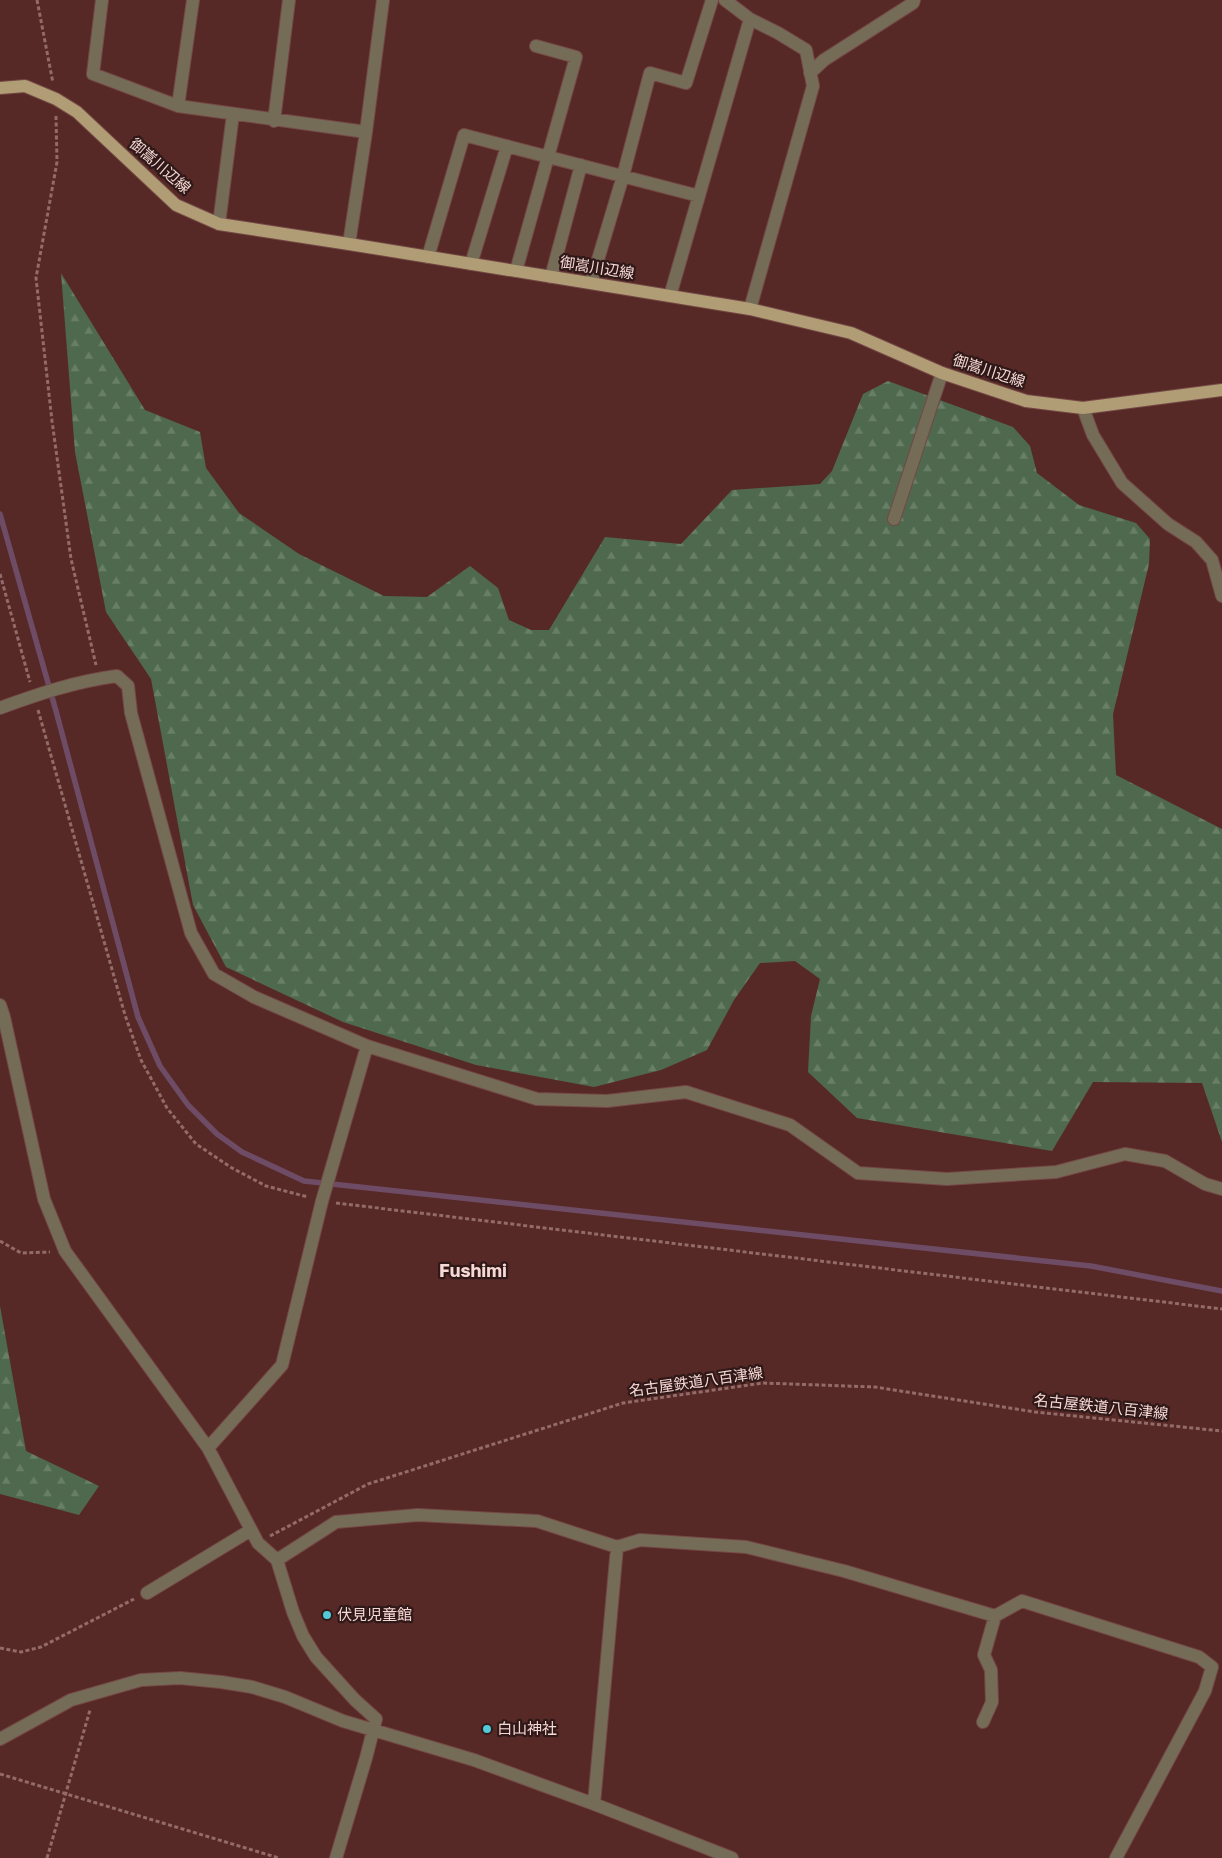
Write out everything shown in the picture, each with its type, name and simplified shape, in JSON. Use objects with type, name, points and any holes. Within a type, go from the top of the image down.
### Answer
[{"type":"main road","name":"御嵩川辺線","points":[[0,88],[25,86],[56,99],[76,112],[176,205],[219,224],[750,309],[851,333],[942,373],[1026,400],[1084,408],[1222,390]]},
{"type":"street","points":[[102,0],[92,74],[178,106],[274,121],[366,132]]},
{"type":"street","points":[[178,106],[193,0]]},
{"type":"street","points":[[274,121],[290,0]]},
{"type":"street","points":[[349,244],[383,0]]},
{"type":"street","points":[[592,283],[650,73],[686,83],[712,0]]},
{"type":"street","points":[[725,0],[750,19],[806,50],[813,86],[750,309]]},
{"type":"street","points":[[810,73],[824,60],[913,3],[914,0]]},
{"type":"street","points":[[670,296],[750,19]]},
{"type":"street","points":[[516,271],[576,56],[536,46]]},
{"type":"street","points":[[219,224],[233,114]]},
{"type":"street","points":[[428,256],[464,135],[699,196]]},
{"type":"street","points":[[471,264],[507,146]]},
{"type":"street","points":[[550,277],[581,166]]},
{"type":"street","points":[[894,519],[942,373]]},
{"type":"street","points":[[1084,408],[1093,435],[1122,483],[1168,524],[1196,542],[1212,560],[1222,596]]},
{"type":"street","points":[[0,708],[34,695],[99,678],[117,676],[128,686],[131,713],[191,933],[214,974],[254,997],[366,1046],[537,1099],[608,1101],[686,1092],[790,1125],[858,1173],[947,1179],[1056,1172],[1125,1154],[1165,1162],[1205,1184],[1222,1189]]},
{"type":"street","points":[[0,1005],[44,1199],[65,1251],[208,1448],[258,1543],[276,1560],[293,1612],[303,1636],[316,1656],[355,1700],[376,1719],[336,1858]]},
{"type":"street","points":[[208,1448],[282,1365],[322,1201],[366,1046]]},
{"type":"street","points":[[276,1560],[336,1522],[418,1515],[537,1521],[617,1547],[640,1540],[746,1548],[844,1571],[995,1616]]},
{"type":"street","points":[[147,1592],[252,1530]]},
{"type":"street","points":[[594,1804],[617,1547]]},
{"type":"street","points":[[984,1722],[992,1702],[991,1670],[984,1654],[995,1616],[1022,1601],[1198,1657],[1212,1667],[1205,1691],[1116,1858]]},
{"type":"street","points":[[0,1739],[71,1700],[141,1680],[180,1678],[252,1687],[285,1696],[343,1720],[474,1760],[594,1804],[713,1854],[732,1858]]},
{"type":"path","points":[[37,0],[56,99],[57,162],[36,278],[52,421],[71,559],[99,678]]},
{"type":"path","points":[[0,574],[125,1015],[141,1060],[167,1108],[196,1144],[232,1168],[266,1186],[322,1201],[1222,1309]]},
{"type":"path","points":[[0,1241],[20,1253],[65,1251]]},
{"type":"path","name":"名古屋鉄道八百津線","points":[[258,1543],[368,1484],[613,1406],[763,1383],[875,1387],[1035,1412],[1222,1431]]},
{"type":"path","points":[[0,1648],[21,1652],[41,1647],[147,1592]]},
{"type":"path","points":[[46,1858],[95,1692]]},
{"type":"path","points":[[0,1774],[279,1858]]},
{"type":"green space","points":[[61,273],[145,410],[200,432],[206,468],[239,513],[299,554],[384,596],[427,597],[470,566],[498,588],[509,620],[531,630],[549,630],[605,537],[681,544],[732,490],[820,484],[832,471],[863,394],[888,381],[1013,427],[1030,446],[1037,473],[1079,505],[1136,523],[1150,539],[1149,564],[1113,714],[1116,775],[1222,829],[1222,1142],[1202,1083],[1093,1082],[1052,1151],[857,1118],[808,1072],[811,1016],[820,979],[795,961],[760,963],[734,1000],[707,1050],[661,1070],[594,1087],[476,1065],[343,1022],[226,967],[193,905],[151,679],[106,612],[75,452]]},
{"type":"green space","points":[[0,1306],[26,1451],[99,1486],[79,1515],[0,1494]]},
{"type":"waterway","points":[[0,514],[56,711],[138,1017],[160,1066],[188,1105],[217,1134],[242,1152],[304,1181],[1091,1266],[1222,1291]]},
{"type":"place","name":"伏見児童館","points":[[327,1615]]},
{"type":"place","name":"白山神社","points":[[487,1729]]},
{"type":"district","name":"Fushimi","points":[[473,1271]]}]
